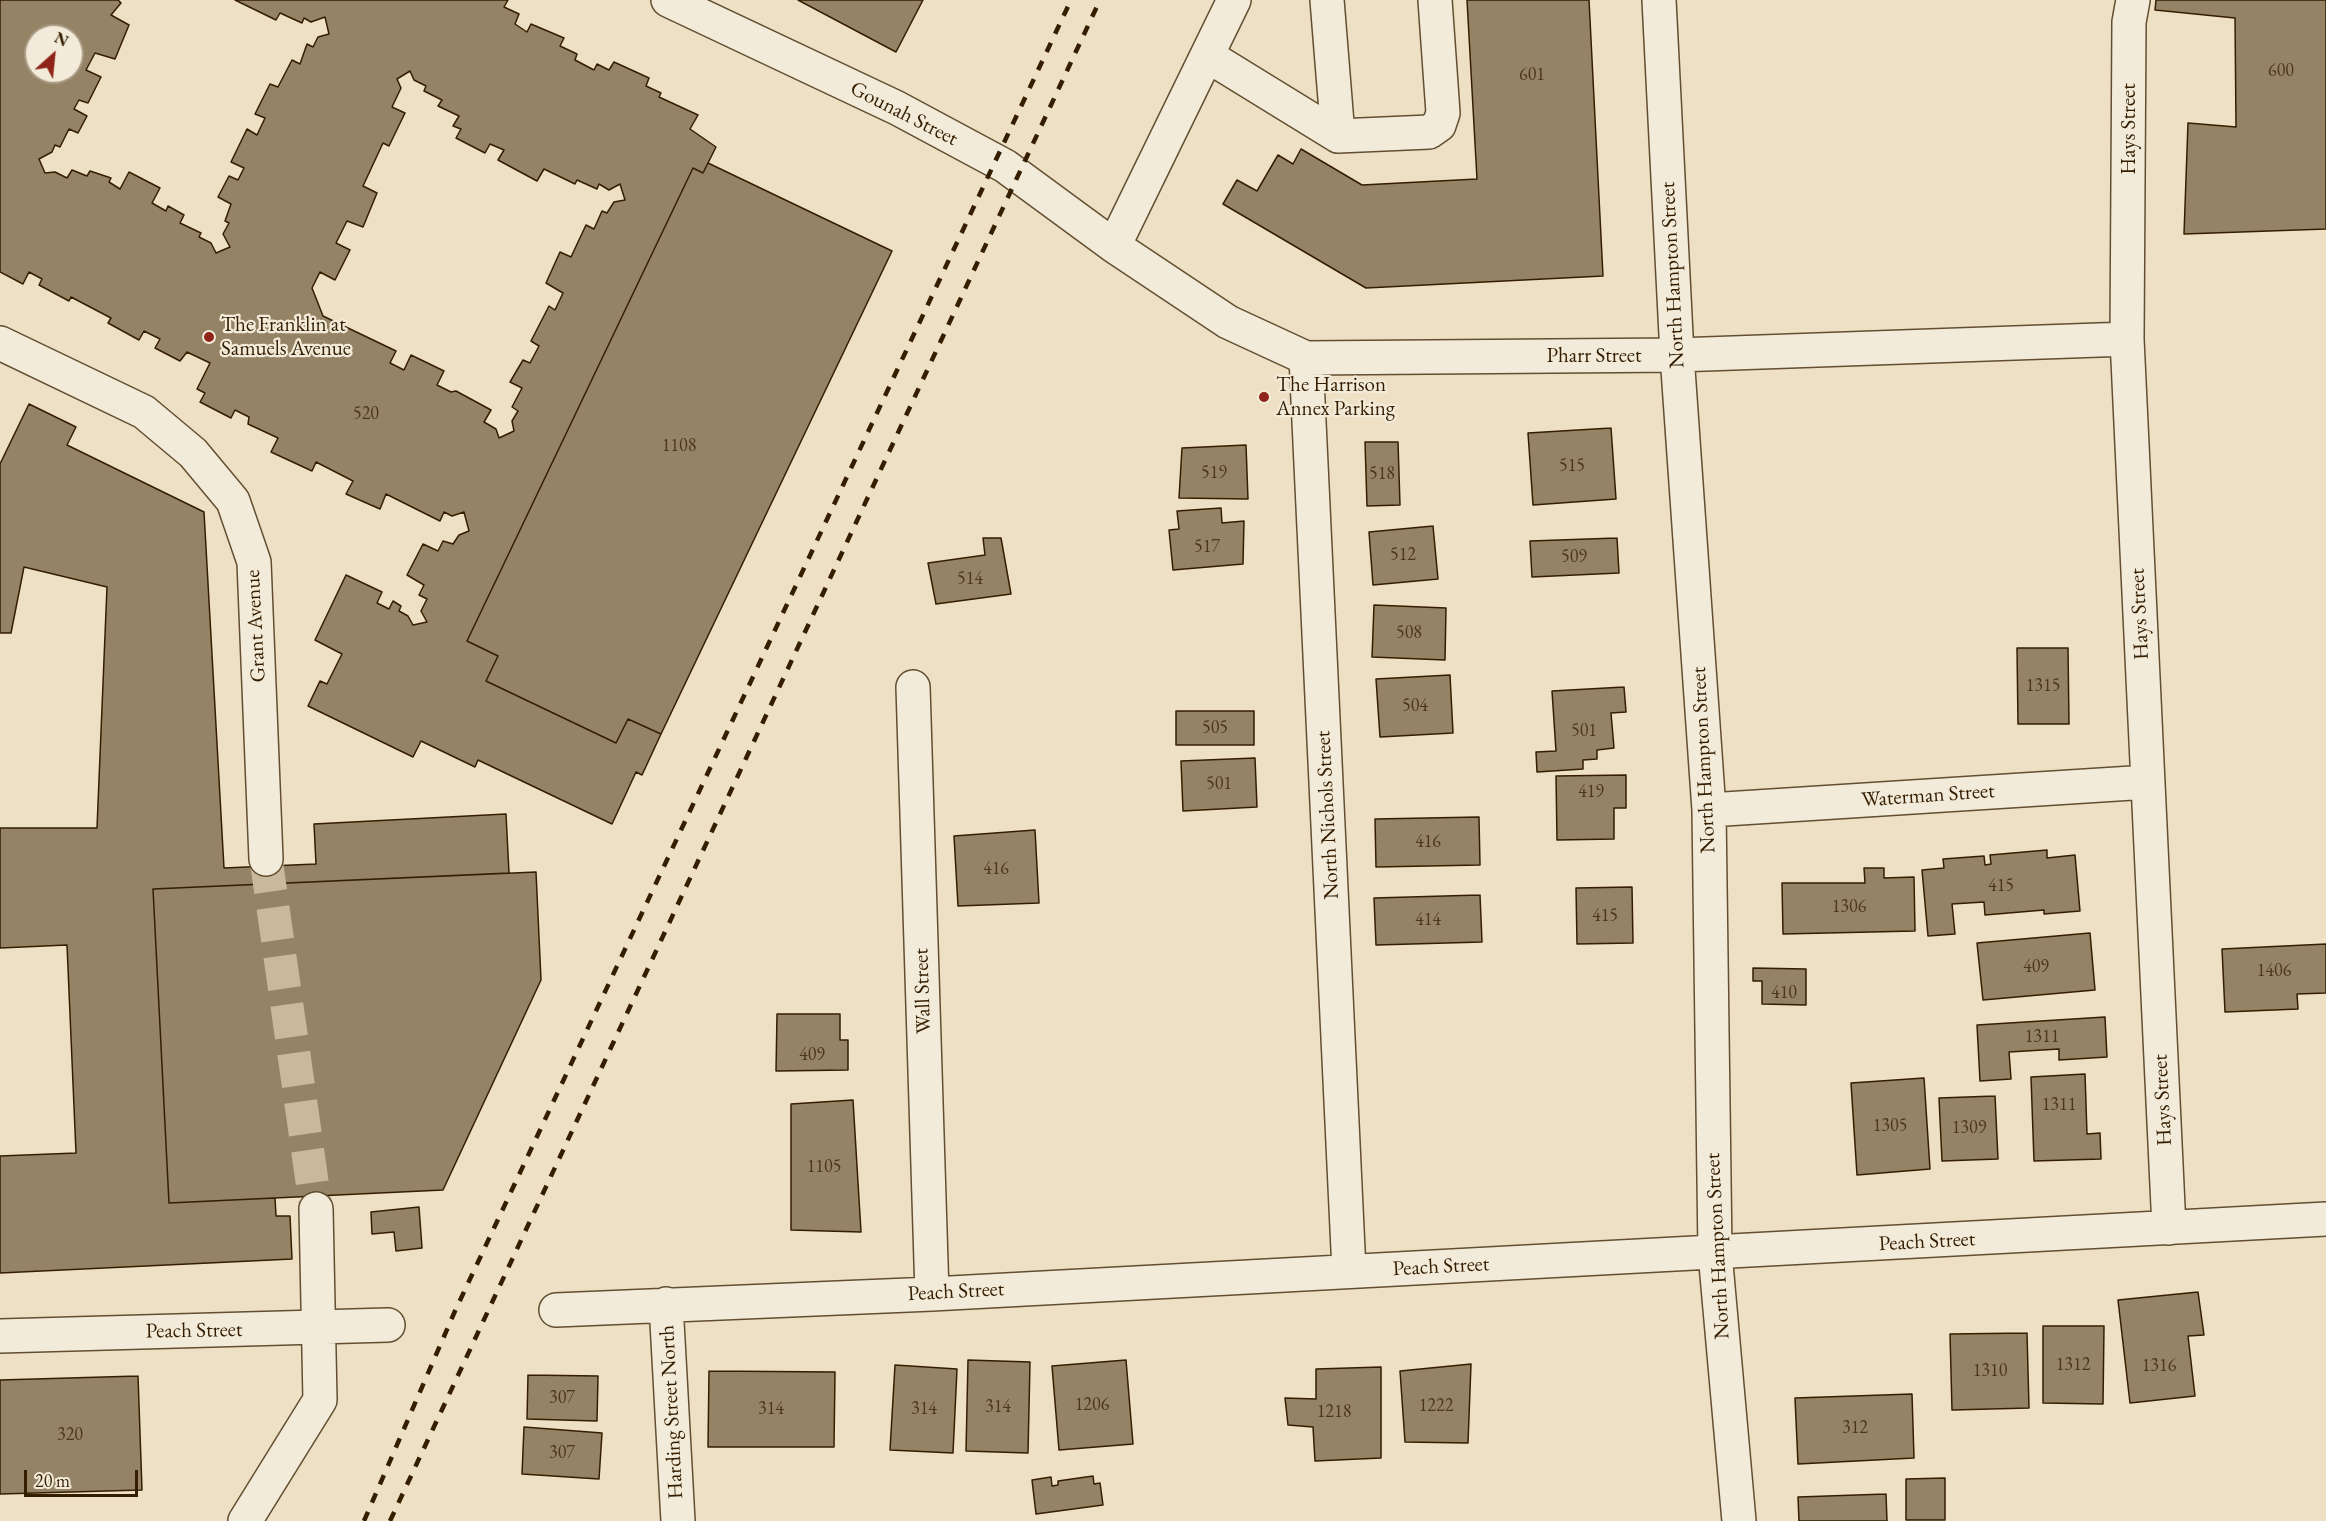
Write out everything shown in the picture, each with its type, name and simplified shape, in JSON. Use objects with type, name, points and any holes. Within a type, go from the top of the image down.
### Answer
[{"type":"street","name":"Gounah Street","points":[[668,0],[897,108],[1005,166],[1120,249]]},
{"type":"street","points":[[1120,249],[1234,0]]},
{"type":"street","points":[[1327,0],[1338,136]]},
{"type":"street","points":[[1208,56],[1338,136],[1429,132],[1439,125],[1443,113],[1435,0]]},
{"type":"street","name":"North Hampton Street","points":[[1659,0],[1677,355],[1709,810],[1715,1253],[1738,1521]]},
{"type":"street","name":"Hays Street","points":[[2133,0],[2129,22],[2127,339],[2169,1228]]},
{"type":"street","name":"Pharr Street","points":[[1120,249],[1228,322],[1306,358],[1677,355],[2127,339]]},
{"type":"street","name":"Grant Avenue","points":[[0,343],[144,412],[194,453],[233,501],[254,562],[266,859]]},
{"type":"street","name":"North Nichols Street","points":[[1306,358],[1349,1272]]},
{"type":"street","name":"Wall Street","points":[[913,687],[932,1294]]},
{"type":"street","name":"Waterman Street","points":[[1709,810],[2148,782]]},
{"type":"street","points":[[245,1521],[320,1400],[316,1209]]},
{"type":"street","name":"Peach Street","points":[[556,1310],[932,1294],[2326,1219]]},
{"type":"street","name":"Harding Street North","points":[[666,1304],[678,1521]]},
{"type":"street","name":"Peach Street","points":[[0,1336],[388,1325]]},
{"type":"building","points":[[0,0],[118,0],[121,3],[111,15],[129,25],[115,59],[95,53],[86,70],[101,77],[88,103],[79,100],[74,109],[87,116],[78,133],[69,129],[60,147],[55,145],[52,152],[39,159],[45,173],[55,172],[67,178],[72,170],[87,176],[90,171],[111,178],[109,182],[120,189],[129,172],[160,188],[152,203],[166,211],[168,206],[184,215],[180,223],[201,233],[199,237],[211,243],[216,253],[230,247],[223,234],[229,223],[225,221],[231,204],[218,197],[229,176],[238,180],[244,168],[231,162],[247,129],[257,135],[265,118],[255,114],[270,84],[278,87],[292,60],[300,64],[307,44],[313,47],[318,37],[329,34],[325,17],[311,22],[304,18],[302,23],[280,13],[276,20],[235,0],[508,0],[504,7],[519,14],[515,24],[527,32],[531,24],[564,38],[560,46],[577,54],[575,60],[594,70],[597,64],[609,70],[614,62],[649,78],[646,86],[661,93],[659,97],[698,115],[690,129],[716,147],[703,173],[693,168],[467,641],[498,656],[486,681],[616,743],[628,719],[661,734],[642,775],[636,772],[612,824],[478,760],[475,767],[421,741],[413,757],[308,706],[320,681],[327,684],[342,654],[315,640],[346,575],[382,592],[377,603],[389,609],[393,601],[401,606],[399,611],[408,616],[413,625],[427,622],[421,611],[427,599],[419,595],[424,585],[407,575],[423,544],[438,551],[443,541],[453,544],[459,535],[469,531],[464,512],[452,516],[444,512],[440,521],[386,494],[380,509],[346,494],[353,481],[316,462],[312,471],[271,452],[278,438],[248,424],[249,417],[235,410],[231,418],[200,402],[205,393],[197,389],[210,363],[187,352],[180,361],[155,348],[160,339],[144,331],[139,340],[108,323],[111,318],[71,297],[69,301],[39,285],[42,279],[29,272],[23,284],[0,272]],"holes":[[[410,71],[414,80],[426,86],[424,91],[442,100],[438,106],[459,116],[453,126],[461,129],[456,138],[485,153],[490,144],[504,150],[498,160],[537,181],[544,169],[575,184],[577,180],[597,189],[599,184],[609,190],[620,184],[625,200],[614,202],[607,213],[602,211],[594,229],[586,225],[571,257],[560,252],[546,283],[563,293],[555,310],[549,306],[531,341],[539,346],[530,363],[523,360],[510,382],[522,388],[512,407],[518,411],[512,421],[514,431],[499,438],[496,429],[484,422],[491,410],[456,391],[451,392],[437,385],[444,371],[411,355],[404,370],[390,363],[396,351],[323,316],[312,288],[320,272],[335,280],[350,250],[336,243],[347,221],[363,227],[377,193],[363,186],[383,143],[389,146],[405,113],[392,107],[401,88],[397,79]]]},
{"type":"building","points":[[798,0],[923,0],[896,52]]},
{"type":"building","points":[[1467,0],[1589,0],[1603,276],[1366,288],[1223,204],[1237,180],[1257,191],[1278,155],[1293,164],[1301,149],[1362,185],[1477,179]]},
{"type":"building","points":[[2156,0],[2326,0],[2326,229],[2184,234],[2188,123],[2236,127],[2235,18],[2155,10]]},
{"type":"building","points":[[708,163],[892,251],[661,734],[628,719],[616,743],[486,681],[498,656],[467,641],[693,168],[703,173]]},
{"type":"building","points":[[29,404],[76,427],[67,445],[204,512],[224,868],[316,864],[314,824],[506,814],[509,873],[153,889],[169,1203],[275,1198],[276,1216],[290,1216],[292,1259],[0,1273],[0,1156],[76,1153],[67,945],[0,948],[0,828],[97,828],[107,587],[24,567],[11,633],[0,633],[0,464]]},
{"type":"building","points":[[1611,428],[1616,499],[1533,505],[1528,433]]},
{"type":"building","points":[[1365,442],[1398,442],[1400,505],[1367,506]]},
{"type":"building","points":[[1246,445],[1248,499],[1179,498],[1182,448]]},
{"type":"building","points":[[1221,508],[1222,523],[1244,521],[1243,564],[1173,570],[1169,530],[1179,529],[1177,511]]},
{"type":"building","points":[[1433,526],[1438,579],[1373,585],[1369,532]]},
{"type":"building","points":[[983,538],[1001,538],[1011,594],[936,604],[928,563],[985,555]]},
{"type":"building","points":[[1617,538],[1619,573],[1532,577],[1530,541]]},
{"type":"building","points":[[1374,605],[1446,608],[1445,660],[1372,657]]},
{"type":"building","points":[[2017,648],[2068,648],[2069,724],[2018,724]]},
{"type":"building","points":[[1450,675],[1453,733],[1380,737],[1376,679]]},
{"type":"building","points":[[1624,687],[1626,712],[1611,713],[1614,748],[1597,750],[1597,759],[1583,760],[1583,769],[1537,772],[1536,752],[1556,751],[1552,691]]},
{"type":"building","points":[[1176,711],[1254,711],[1254,745],[1176,745]]},
{"type":"building","points":[[1255,758],[1257,807],[1183,811],[1181,761]]},
{"type":"building","points":[[1626,775],[1626,808],[1614,808],[1614,839],[1557,840],[1556,776]]},
{"type":"building","points":[[1479,817],[1480,865],[1376,867],[1375,819]]},
{"type":"building","points":[[1035,830],[1039,903],[958,906],[954,836]]},
{"type":"building","points":[[2047,850],[2047,858],[2075,855],[2080,911],[2044,914],[2044,910],[1985,915],[1984,902],[1952,904],[1955,934],[1928,936],[1922,870],[1944,868],[1943,859],[1984,856],[1985,865],[1991,864],[1990,855]]},
{"type":"building","points":[[1864,868],[1884,868],[1884,878],[1914,877],[1915,931],[1783,934],[1782,883],[1865,883]]},
{"type":"building","points":[[536,872],[541,980],[443,1190],[169,1203],[153,889]]},
{"type":"building","points":[[1632,887],[1633,943],[1577,944],[1576,888]]},
{"type":"building","points":[[1480,895],[1482,942],[1376,945],[1374,898]]},
{"type":"building","points":[[2090,933],[2095,990],[1983,1000],[1977,943]]},
{"type":"building","points":[[2326,944],[2326,993],[2297,994],[2298,1009],[2225,1012],[2222,949]]},
{"type":"building","points":[[1753,968],[1806,969],[1806,1005],[1762,1004],[1762,981],[1753,981]]},
{"type":"building","points":[[777,1014],[840,1014],[840,1040],[848,1040],[848,1070],[776,1071]]},
{"type":"building","points":[[2105,1017],[2107,1057],[2059,1060],[2059,1049],[2009,1052],[2011,1079],[1980,1081],[1977,1025]]},
{"type":"building","points":[[2085,1074],[2087,1134],[2100,1133],[2101,1159],[2034,1161],[2031,1077]]},
{"type":"building","points":[[1924,1078],[1930,1169],[1857,1175],[1851,1083]]},
{"type":"building","points":[[1995,1096],[1998,1159],[1942,1161],[1939,1098]]},
{"type":"building","points":[[853,1100],[861,1232],[791,1230],[791,1104]]},
{"type":"building","points":[[419,1207],[422,1248],[396,1251],[394,1232],[372,1234],[371,1212]]},
{"type":"building","points":[[2198,1292],[2204,1335],[2188,1336],[2195,1396],[2130,1403],[2118,1300]]},
{"type":"building","points":[[2043,1326],[2104,1326],[2103,1404],[2043,1403]]},
{"type":"building","points":[[2027,1333],[2029,1408],[1952,1410],[1950,1334]]},
{"type":"building","points":[[968,1360],[1030,1362],[1028,1453],[966,1451]]},
{"type":"building","points":[[1126,1360],[1133,1444],[1059,1450],[1052,1366]]},
{"type":"building","points":[[1471,1364],[1468,1443],[1405,1442],[1400,1371]]},
{"type":"building","points":[[895,1365],[957,1369],[953,1453],[890,1450]]},
{"type":"building","points":[[1381,1367],[1381,1458],[1315,1461],[1313,1427],[1288,1425],[1285,1398],[1316,1399],[1316,1369]]},
{"type":"building","points":[[709,1371],[835,1372],[834,1447],[708,1447]]},
{"type":"building","points":[[528,1375],[598,1376],[597,1421],[527,1419]]},
{"type":"building","points":[[138,1376],[142,1490],[0,1494],[0,1380]]},
{"type":"building","points":[[1912,1394],[1914,1458],[1798,1464],[1795,1398]]},
{"type":"building","points":[[524,1427],[602,1433],[599,1479],[522,1474]]},
{"type":"building","points":[[1093,1476],[1094,1484],[1100,1483],[1103,1505],[1036,1514],[1032,1480],[1051,1477],[1052,1486],[1058,1485],[1058,1481]]},
{"type":"building","points":[[1945,1478],[1945,1520],[1906,1520],[1906,1479]]},
{"type":"building","points":[[1886,1494],[1887,1521],[1799,1521],[1798,1497]]},
{"type":"tunnel","points":[[266,859],[316,1209]]},
{"type":"railway","points":[[364,1521],[455,1311],[1071,0]]},
{"type":"railway","points":[[390,1521],[1100,0]]},
{"type":"place","name":"The Franklin at Samuels Avenue","points":[[209,337]]},
{"type":"place","name":"The Harrison Annex Parking","points":[[1264,397]]}]
